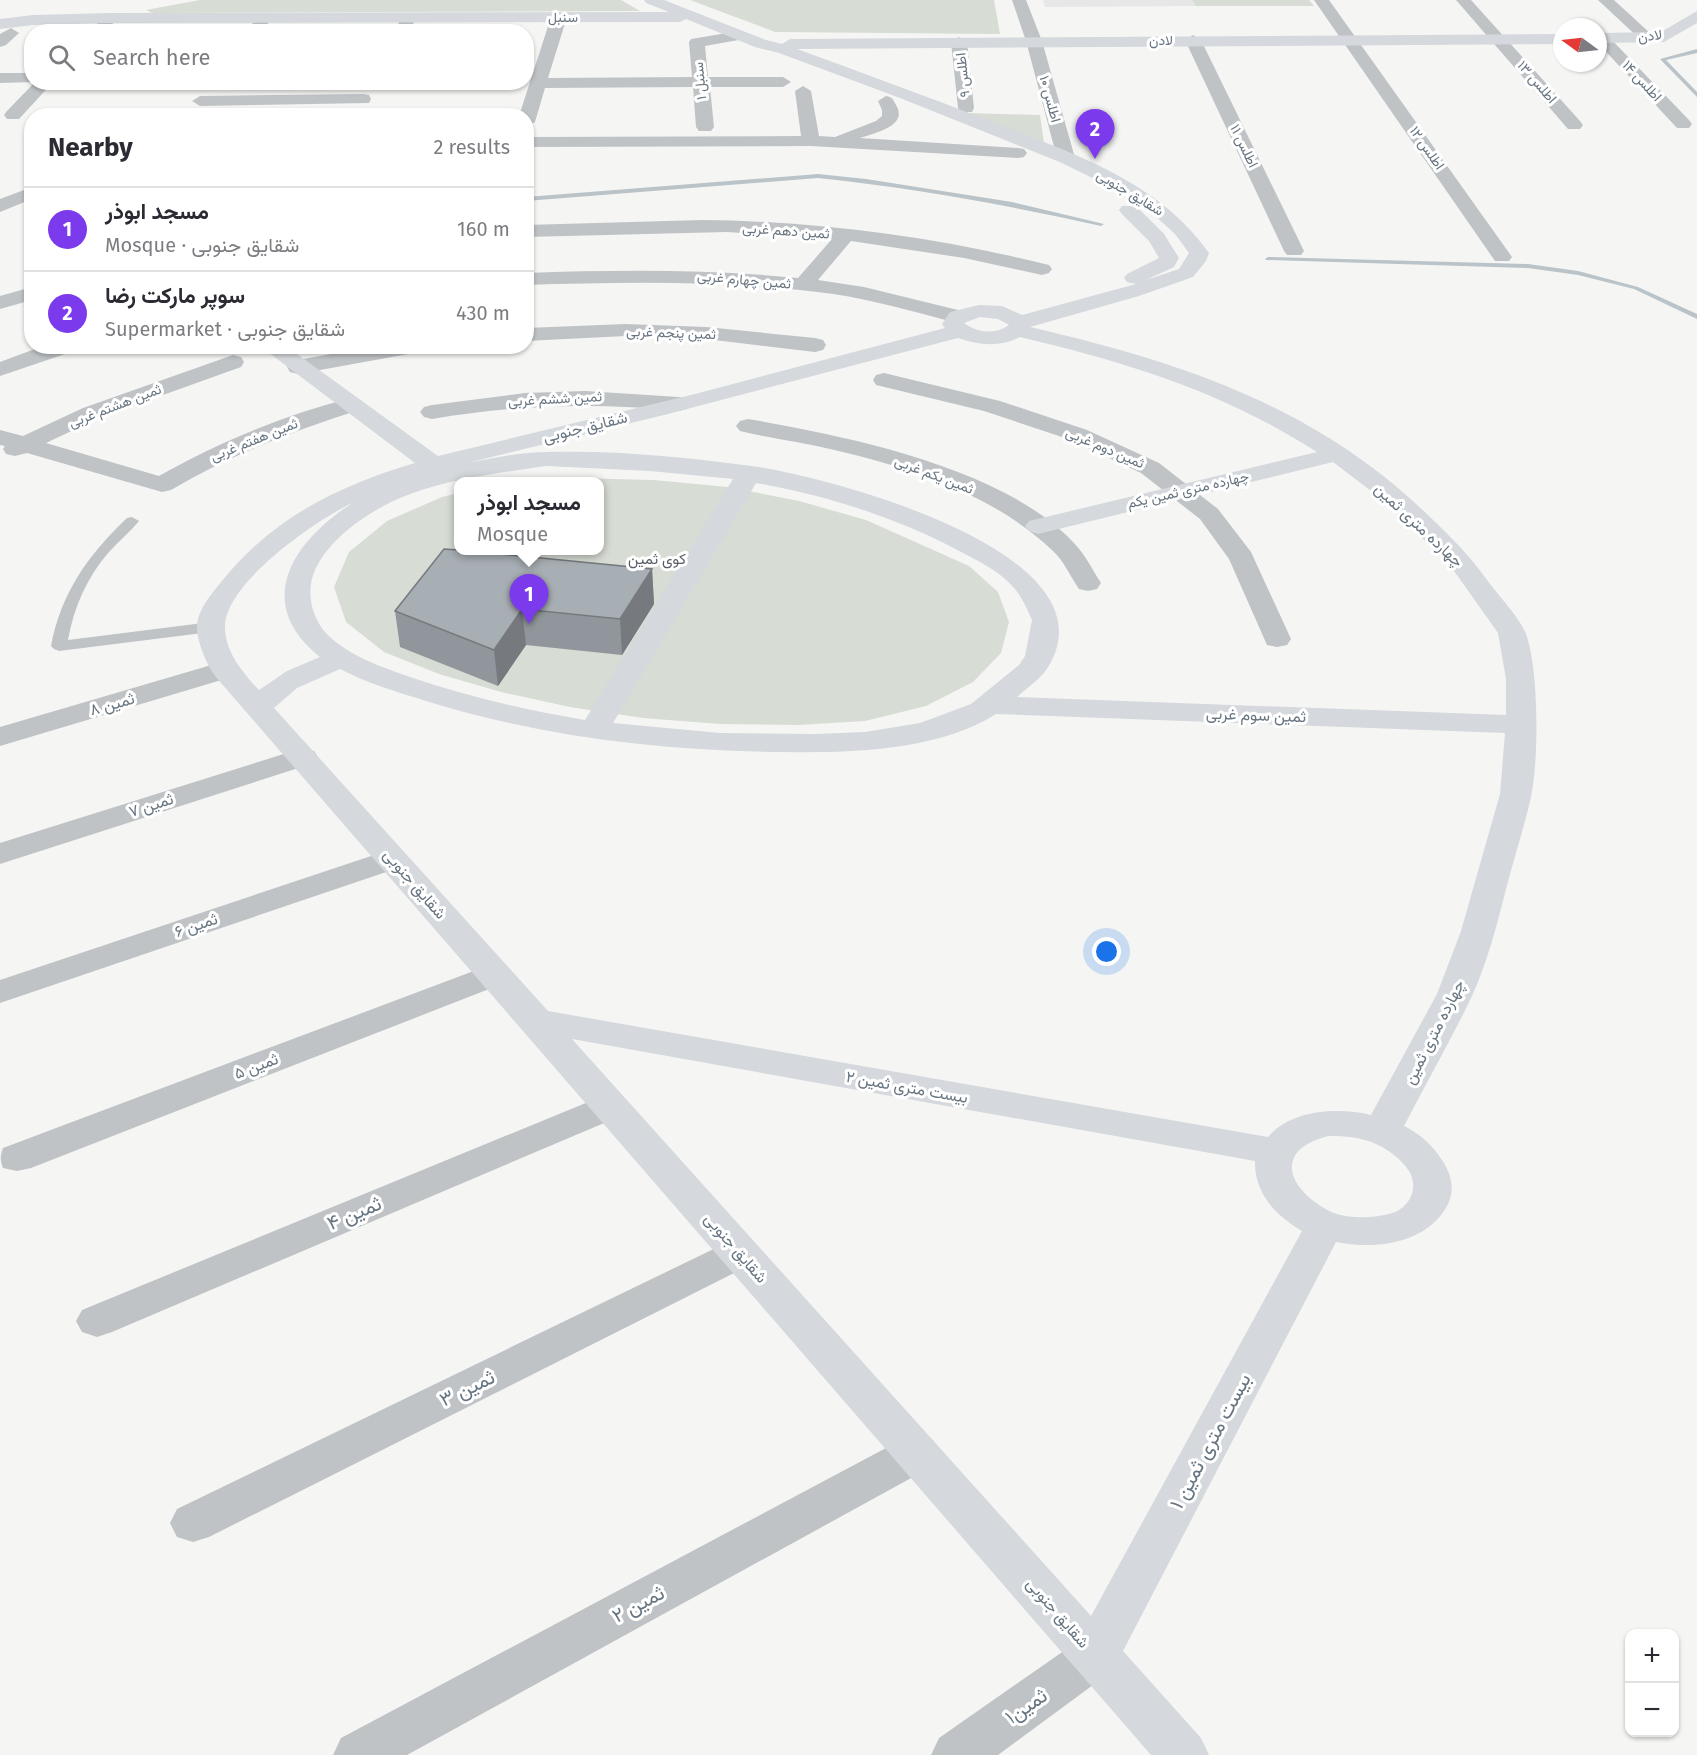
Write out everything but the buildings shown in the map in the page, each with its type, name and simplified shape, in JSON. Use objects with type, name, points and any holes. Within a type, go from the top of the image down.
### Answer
[{"type":"street","name":"شقایق جنوبی","points":[[651,0],[739,36],[784,49],[1066,158],[1126,188],[1167,215],[1199,253],[1196,261],[1186,273],[1132,292],[1014,322]]},
{"type":"street","points":[[1019,0],[1034,41]]},
{"type":"street","name":"اطلس ۱۲","points":[[1321,0],[1502,257]]},
{"type":"street","name":"اطلس ۱۳","points":[[1463,0],[1574,125]]},
{"type":"street","points":[[1605,0],[1647,38]]},
{"type":"street","points":[[0,18],[121,3]]},
{"type":"street","name":"لادن","points":[[1607,38],[1664,37],[1697,16]]},
{"type":"street","points":[[560,17],[536,76],[700,83],[783,82]]},
{"type":"street","name":"سنبل","points":[[24,24],[33,20],[110,18],[694,17]]},
{"type":"street","points":[[104,24],[110,18]]},
{"type":"street","points":[[259,24],[264,18]]},
{"type":"street","points":[[405,24],[408,18]]},
{"type":"street","name":"سنبل","points":[[4,33],[24,24]]},
{"type":"street","name":"سنبل ۱","points":[[705,127],[697,42],[739,36]]},
{"type":"street","name":"لادن","points":[[761,44],[1553,39]]},
{"type":"street","name":"اطلس ۱۱","points":[[1193,40],[1294,251]]},
{"type":"street","name":"اطلس ۱۰","points":[[1034,41],[1066,158]]},
{"type":"street","name":"اطلس ۹","points":[[959,42],[966,108]]},
{"type":"street","name":"شقایق جنوبی","points":[[761,44],[766,52],[1018,153],[1106,191],[1130,210],[1157,238],[1169,258],[1167,263],[1143,275],[1014,322]]},
{"type":"street","name":"اطلس ۱۴","points":[[1607,45],[1683,124]]},
{"type":"street","points":[[0,78],[24,78]]},
{"type":"street","points":[[13,115],[37,90]]},
{"type":"street","points":[[195,108],[209,90]]},
{"type":"street","points":[[358,108],[368,90]]},
{"type":"street","points":[[529,108],[533,90]]},
{"type":"street","points":[[803,91],[811,141]]},
{"type":"street","points":[[201,101],[363,99]]},
{"type":"street","points":[[811,141],[841,138],[882,125],[890,117],[891,110],[886,101]]},
{"type":"street","points":[[534,142],[811,141],[1018,153]]},
{"type":"street","points":[[0,206],[24,196]]},
{"type":"street","name":"ثمین دهم غربی","points":[[534,235],[576,253],[726,226],[845,236],[946,248],[1042,269]]},
{"type":"street","points":[[803,285],[845,236]]},
{"type":"street","name":"ثمین چهارم غربی","points":[[534,275],[576,253],[686,276],[835,289],[959,324]]},
{"type":"street","points":[[0,303],[24,296]]},
{"type":"street","points":[[959,324],[973,335],[992,337],[1005,335],[1014,322]]},
{"type":"street","name":"چهارده متری ثمین","points":[[1014,322],[1192,379],[1239,398],[1288,423],[1337,454],[1396,498],[1461,562],[1512,633],[1520,679],[1521,725],[1516,794],[1479,931],[1455,994],[1382,1131]]},
{"type":"street","name":"شقایق جنوبی","points":[[959,324],[679,404],[433,464],[348,495],[307,517],[267,547],[239,576],[216,607],[211,627],[225,670],[1183,1755]]},
{"type":"street","name":"ثمین پنجم غربی","points":[[534,335],[626,330],[694,333],[814,345]]},
{"type":"street","points":[[0,369],[43,354]]},
{"type":"street","points":[[281,354],[433,464]]},
{"type":"street","points":[[298,367],[370,354]]},
{"type":"street","name":"ثمین هشتم غربی","points":[[0,456],[91,413],[233,362]]},
{"type":"street","name":"ثمین دوم غربی","points":[[884,380],[992,406],[1079,435],[1150,468],[1209,514],[1242,558],[1277,639]]},
{"type":"street","name":"ثمین ششم غربی","points":[[432,412],[511,400],[562,396],[620,397],[679,404]]},
{"type":"street","name":"ثمین هفتم غربی","points":[[23,444],[162,485],[201,461],[250,439],[351,405]]},
{"type":"street","points":[[620,419],[620,460]]},
{"type":"street","name":"ثمین یکم غربی","points":[[748,426],[807,436],[914,465],[1004,502],[1064,547],[1088,583]]},
{"type":"street","points":[[0,437],[23,444]]},
{"type":"street","name":"چهارده متری ثمین یکم","points":[[1038,526],[1337,454]]},
{"type":"street","points":[[546,459],[620,460],[749,473],[845,495],[921,521],[970,546],[1022,579],[1046,620],[1036,664],[990,705],[939,726],[899,736],[845,743],[714,742],[642,737],[594,730],[507,715],[446,699],[391,680],[342,659],[319,642],[299,614],[296,584],[309,555],[323,537],[343,521],[393,494],[454,473],[546,459]]},
{"type":"street","points":[[594,730],[749,473]]},
{"type":"street","points":[[259,707],[274,689],[305,672],[342,659]]},
{"type":"street","name":"ثمین ۸","points":[[0,737],[225,670]]},
{"type":"street","name":"ثمین سوم غربی","points":[[990,705],[1521,725]]},
{"type":"street","name":"ثمین ۷","points":[[0,854],[303,757]]},
{"type":"street","name":"ثمین ۶","points":[[0,992],[392,859]]},
{"type":"street","name":"ثمین ۵","points":[[17,1158],[495,974]]},
{"type":"street","name":"بیست متری ثمین ۲","points":[[536,1022],[1277,1152]]},
{"type":"street","name":"ثمین ۴","points":[[97,1321],[610,1106]]},
{"type":"street","points":[[1328,1123],[1352,1123],[1382,1131],[1399,1139],[1417,1153],[1429,1170],[1433,1188],[1427,1205],[1414,1220],[1392,1229],[1366,1232],[1345,1230],[1325,1225],[1292,1204],[1279,1187],[1274,1168],[1277,1152],[1288,1138],[1305,1128],[1328,1123]]},
{"type":"street","name":"بیست متری ثمین ۱","points":[[1095,1656],[1325,1225]]},
{"type":"street","name":"ثمین ۳","points":[[193,1523],[740,1253]]},
{"type":"street","name":"ثمین ۲","points":[[359,1755],[917,1453]]},
{"type":"street","name":"ثمین۱","points":[[957,1755],[1095,1656]]},
{"type":"lane","points":[[132,521],[106,544],[88,567],[66,612],[59,646],[211,627]]},
{"type":"shaded area","points":[[200,0],[621,0],[640,11],[152,13],[146,10]]},
{"type":"shaded area","points":[[690,0],[994,0],[1000,34],[775,32]]},
{"type":"shaded area","points":[[1043,0],[1192,0],[1196,6],[1045,7]]},
{"type":"shaded area","points":[[1192,0],[1309,0],[1314,6],[1196,6]]},
{"type":"shaded area","points":[[967,113],[1040,115],[1044,143]]},
{"type":"shaded area","points":[[604,479],[653,480],[728,487],[799,501],[866,520],[969,566],[998,592],[1009,622],[1001,653],[973,682],[926,706],[865,721],[798,725],[720,724],[643,718],[570,707],[501,692],[439,674],[384,652],[346,622],[334,587],[349,552],[387,521],[454,494],[454,555],[604,555]]},
{"type":"waterway","points":[[1697,51],[1663,59],[1697,95]]},
{"type":"waterway","points":[[534,198],[818,176],[866,181],[1012,204],[1101,224]]},
{"type":"waterway","points":[[1268,259],[1528,266],[1578,273],[1636,288],[1697,317]]},
{"type":"place","name":"سوپر مارکت رضا","points":[[1095,159]]},
{"type":"place","name":"مسجد ابوذر","points":[[529,624]]},
{"type":"district","name":"کوی ثمین","points":[[657,559]]}]
